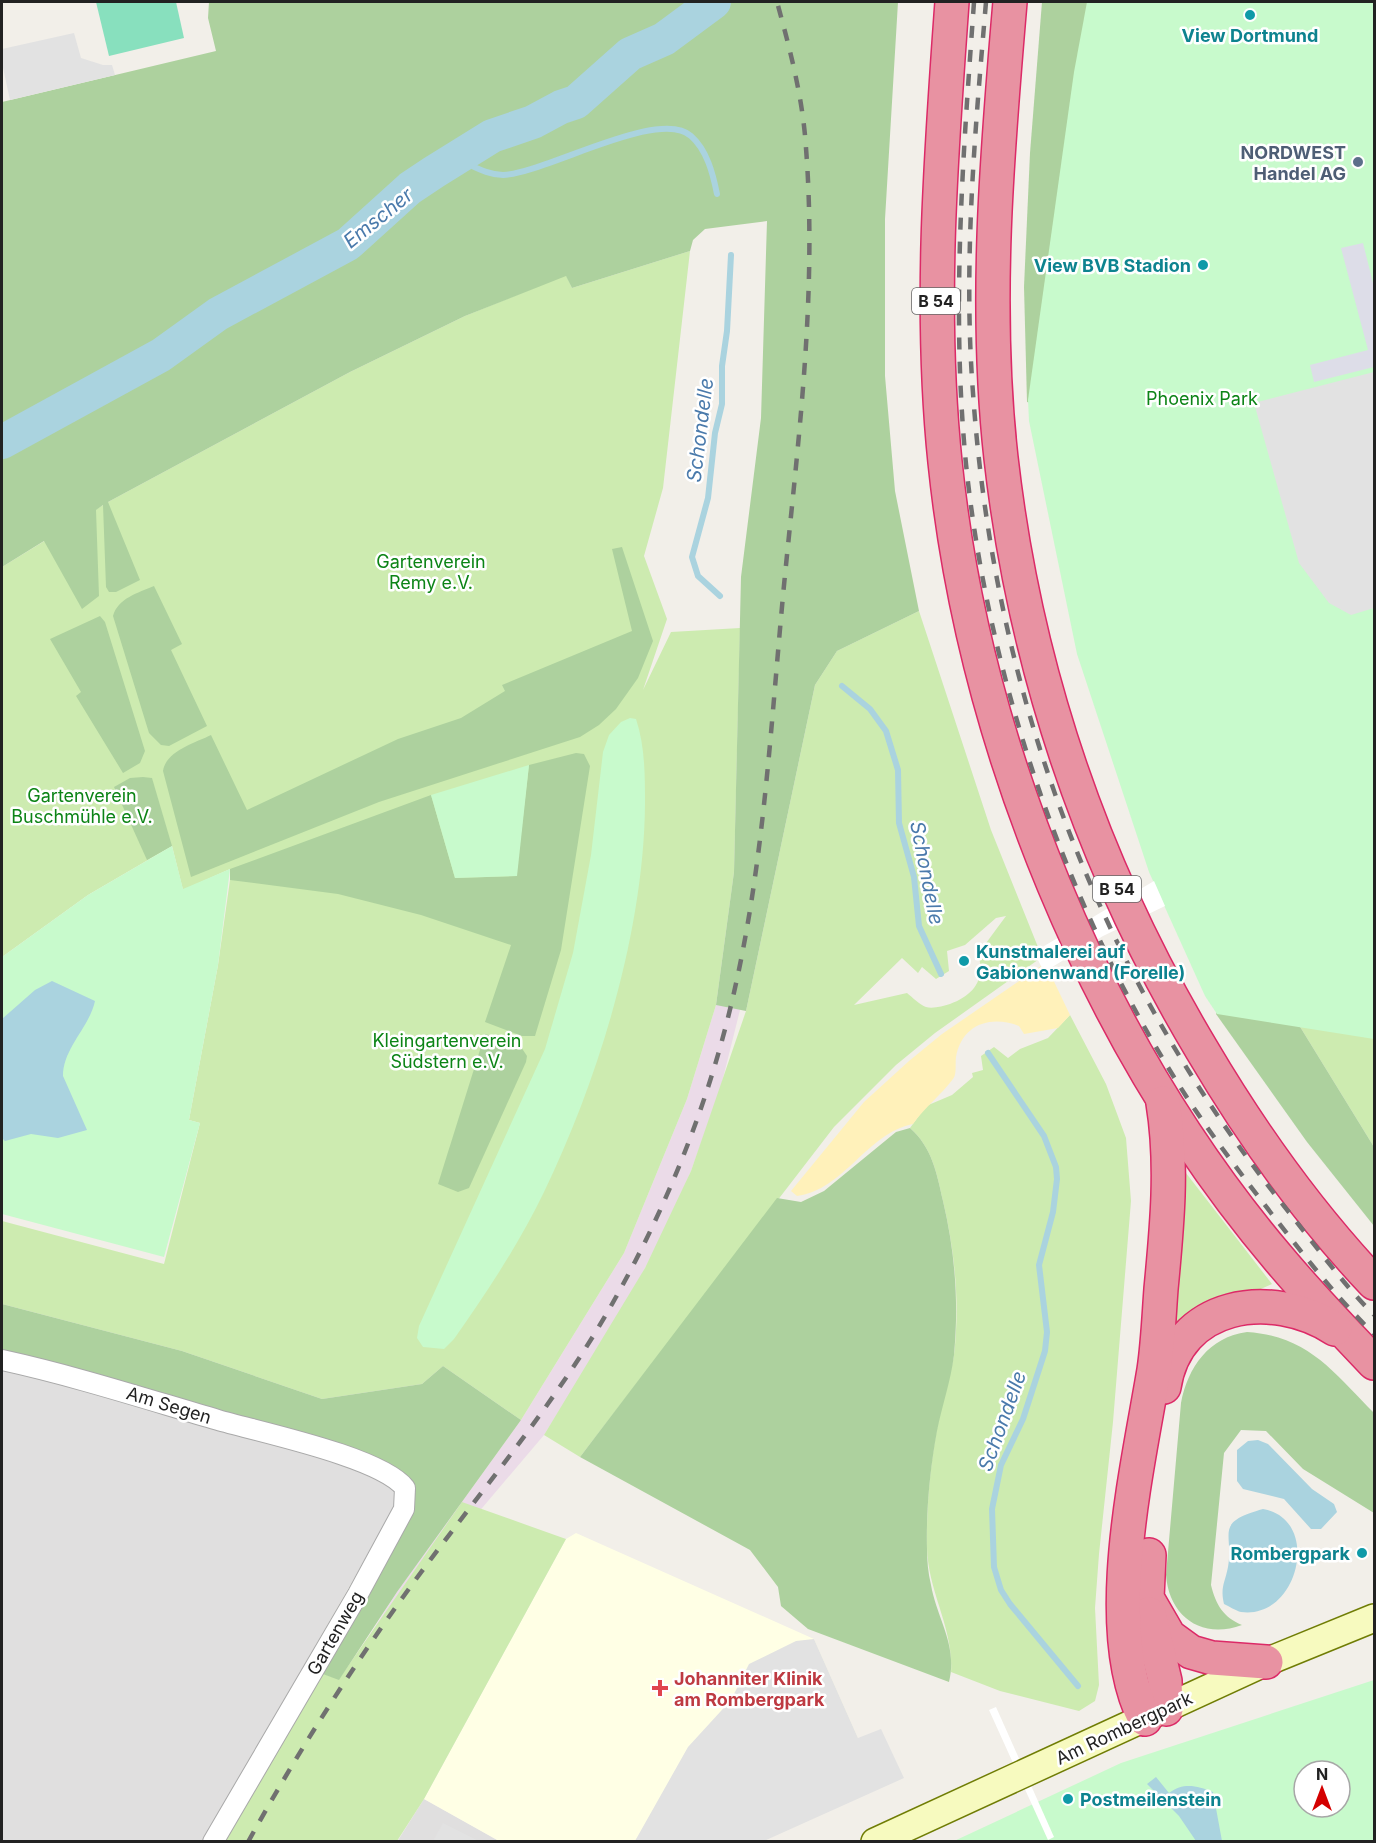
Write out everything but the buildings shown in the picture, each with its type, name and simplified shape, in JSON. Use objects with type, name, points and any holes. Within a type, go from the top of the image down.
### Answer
[{"type":"highway","name":"B 54","points":[[952,2],[938,219],[937,353],[944,459],[966,599],[995,722],[1014,785],[1046,867],[1109,1002],[1162,1095],[1215,1175],[1277,1258],[1374,1363]]},
{"type":"highway","name":"B 54","points":[[1010,2],[996,195],[994,354],[1001,457],[1016,560],[1052,716],[1104,863],[1164,988],[1232,1100],[1282,1173],[1374,1283]]},
{"type":"highway","points":[[1162,1095],[1169,1167],[1163,1272],[1154,1367],[1133,1486],[1124,1603],[1127,1667],[1135,1699],[1155,1714],[1165,1681],[1147,1598],[1166,1369],[1181,1342],[1195,1328],[1233,1309],[1250,1306],[1296,1311],[1326,1323],[1352,1340]]},
{"type":"highway","points":[[1147,1598],[1169,1636],[1184,1647],[1212,1658],[1266,1662]]},
{"type":"main road","name":"Am Rombergpark","points":[[876,1842],[1266,1662],[1374,1618]]},
{"type":"street","name":"Am Segen","points":[[2,1360],[122,1391],[336,1453]]},
{"type":"street","name":"Gartenweg","points":[[213,1842],[358,1594],[404,1509],[405,1488],[400,1482],[336,1453]]},
{"type":"shaded area","points":[[796,2],[747,982],[720,1090],[691,1171],[666,1227],[626,1305],[544,1435],[444,1553],[238,1842],[397,1592],[521,1420],[624,1253],[687,1099],[716,1005],[743,899]]},
{"type":"shaded area","points":[[74,33],[81,58],[103,65],[112,65],[115,75],[10,100],[2,63],[2,49]]},
{"type":"shaded area","points":[[1363,243],[1374,287],[1374,367],[1314,382],[1310,365],[1368,350],[1341,248]]},
{"type":"shaded area","points":[[1374,372],[1374,608],[1351,615],[1329,603],[1299,563],[1254,403]]},
{"type":"shaded area","points":[[2,1364],[219,1424],[389,1480],[399,1500],[203,1841],[2,1842]]},
{"type":"shaded area","name":"Johanniter Klinik am Rombergpark","points":[[576,1533],[814,1639],[858,1738],[637,1838],[635,1841],[499,1841],[424,1799],[566,1539]]},
{"type":"shaded area","points":[[814,1639],[858,1738],[881,1729],[904,1778],[764,1841],[635,1841],[688,1747],[731,1700],[749,1664],[796,1641]]},
{"type":"shaded area","points":[[424,1799],[499,1841],[397,1842]]},
{"type":"shaded area","points":[[443,1823],[479,1841],[433,1841]]},
{"type":"green space","points":[[96,2],[176,2],[184,38],[109,56]]},
{"type":"green space","points":[[209,2],[898,2],[885,219],[885,376],[895,491],[919,611],[837,651],[815,685],[746,1011],[716,1005],[734,872],[741,577],[761,418],[767,221],[705,229],[693,240],[690,251],[572,288],[566,276],[465,316],[350,372],[108,502],[140,580],[116,592],[109,592],[106,587],[103,505],[96,510],[99,596],[82,609],[44,541],[2,567],[2,102],[216,51],[208,18]]},
{"type":"green space","points":[[1042,2],[1129,2],[1095,421],[1027,402],[1024,287],[1030,153]]},
{"type":"green space","name":"Phoenix Park","points":[[1087,2],[1374,2],[1374,1039],[1217,1014],[1205,996],[1149,872],[1077,654],[1029,421],[1028,400],[1074,72]]},
{"type":"green space","points":[[690,251],[663,488],[644,556],[667,619],[643,690],[671,632],[740,628],[734,872],[716,1005],[687,1099],[624,1253],[521,1420],[443,1366],[422,1384],[322,1399],[182,1351],[2,1304],[2,1221],[164,1264],[200,1123],[189,1120],[218,965],[230,869],[183,890],[172,846],[88,895],[2,957],[2,567],[108,502],[350,372],[465,316],[566,275],[572,288]]},
{"type":"green space","points":[[622,547],[653,641],[638,678],[616,709],[599,725],[580,737],[379,802],[191,877],[163,771],[165,764],[175,753],[211,735],[247,810],[398,739],[461,718],[505,691],[502,685],[632,631],[612,549]]},
{"type":"green space","points":[[154,586],[182,644],[171,650],[207,726],[169,746],[161,745],[149,733],[113,616],[124,600]]},
{"type":"green space","points":[[919,611],[991,830],[1042,957],[935,1033],[896,1065],[834,1127],[580,1457],[544,1435],[645,1268],[691,1171],[746,1011],[815,685],[837,651]],"holes":[[[1006,916],[978,954],[980,971],[976,985],[966,996],[950,1004],[926,1007],[907,993],[854,1005],[902,958],[918,973],[922,967],[936,979],[949,971],[947,951],[965,945],[996,918]]]},
{"type":"green space","points":[[100,616],[105,622],[145,751],[140,763],[123,773],[76,696],[81,692],[50,639]]},
{"type":"green space","points":[[630,718],[636,719],[644,761],[643,852],[637,902],[627,953],[600,1053],[564,1148],[544,1192],[513,1249],[454,1339],[444,1349],[423,1347],[417,1338],[419,1326],[545,1049],[573,953],[591,855],[603,752],[609,735],[621,722]]},
{"type":"green space","points":[[576,753],[584,754],[590,766],[561,950],[535,1036],[522,1036],[485,1022],[511,945],[421,915],[338,894],[230,880],[230,869],[431,795],[455,878],[516,876],[529,765]]},
{"type":"green space","points":[[529,765],[517,876],[455,878],[431,795]]},
{"type":"green space","points":[[130,778],[152,778],[172,846],[147,860],[114,787]]},
{"type":"green space","points":[[172,846],[183,889],[230,869],[218,965],[189,1120],[200,1123],[164,1257],[2,1214],[2,957],[88,895]]},
{"type":"green space","points":[[1240,946],[1259,960],[1374,1147],[1374,1226],[1307,1142],[1216,1014]]},
{"type":"green space","points":[[1259,960],[1374,995],[1374,1147]]},
{"type":"green space","points":[[1070,1015],[1106,1084],[1126,1138],[1131,1201],[1095,1608],[1099,1685],[1095,1701],[1079,1711],[1000,1691],[951,1672],[949,1641],[928,1564],[927,1529],[930,1473],[944,1393],[954,1355],[955,1278],[947,1220],[936,1171],[929,1152],[910,1128],[926,1106],[952,1095],[973,1077],[972,1073],[983,1070],[981,1056],[994,1047],[1008,1058],[1020,1049],[1048,1038]]},
{"type":"green space","points":[[485,1034],[519,1044],[527,1056],[526,1062],[469,1188],[458,1192],[438,1184]]},
{"type":"green space","points":[[910,1128],[929,1152],[936,1171],[947,1220],[955,1277],[954,1355],[935,1445],[929,1490],[927,1534],[927,1562],[930,1580],[951,1656],[949,1682],[808,1629],[781,1606],[778,1587],[750,1550],[580,1457],[777,1198],[801,1202],[824,1191],[896,1132]]},
{"type":"green space","points":[[1179,1164],[1272,1284],[1164,1332]]},
{"type":"green space","points":[[2,1304],[182,1351],[322,1399],[422,1384],[443,1366],[521,1420],[397,1592],[339,1680],[320,1673],[387,1560],[407,1477],[2,1352]]},
{"type":"green space","points":[[1247,1332],[1269,1335],[1304,1349],[1333,1371],[1374,1413],[1374,1513],[1303,1469],[1266,1431],[1241,1430],[1224,1453],[1211,1585],[1221,1610],[1242,1625],[1227,1629],[1213,1629],[1201,1627],[1190,1621],[1173,1602],[1168,1590],[1166,1575],[1181,1403],[1189,1377],[1202,1356],[1222,1340]]},
{"type":"green space","points":[[462,1502],[566,1539],[424,1799],[397,1841],[210,1842],[320,1673],[339,1679]]},
{"type":"green space","points":[[1374,1680],[1374,1841],[952,1842],[1121,1763]]},
{"type":"sand","points":[[1041,966],[1044,971],[1048,969],[1070,1015],[1058,1028],[1024,1034],[1019,1026],[1008,1023],[988,1022],[979,1025],[964,1037],[959,1046],[953,1079],[913,1124],[897,1129],[882,1138],[842,1173],[814,1192],[797,1196],[791,1191],[864,1102],[909,1061],[942,1034]]},
{"type":"water","points":[[52,981],[95,1001],[92,1011],[67,1056],[63,1076],[87,1130],[58,1138],[31,1134],[5,1141],[2,1138],[2,1019],[35,990]]},
{"type":"water","points":[[1258,1440],[1268,1444],[1312,1489],[1334,1504],[1337,1512],[1321,1529],[1311,1529],[1284,1499],[1243,1489],[1237,1481],[1237,1450],[1248,1441]]},
{"type":"water","points":[[1263,1509],[1281,1517],[1293,1530],[1297,1548],[1296,1567],[1289,1586],[1277,1601],[1261,1610],[1241,1612],[1224,1604],[1223,1598],[1228,1567],[1229,1530],[1237,1519]]},
{"type":"water","points":[[1156,1777],[1169,1793],[1185,1786],[1213,1792],[1222,1841],[1196,1841],[1179,1816],[1147,1784]]},
{"type":"pier","points":[[1154,881],[1165,906],[1103,936],[1044,972],[1034,952]]},
{"type":"pier","points":[[996,1707],[1054,1837],[1048,1840],[989,1710]]},
{"type":"waterway","name":"Emscher","points":[[2,442],[161,355],[218,314],[348,244],[410,188],[434,172],[492,136],[533,122],[576,102],[630,54],[664,39],[714,2]]},
{"type":"waterway","name":"Schondelle","points":[[456,159],[485,172],[503,175],[522,172],[629,135],[676,129],[691,136],[701,148],[711,171],[717,194]]},
{"type":"waterway","name":"Schondelle","points":[[720,596],[698,576],[692,557],[708,498],[715,433],[722,404],[722,366],[727,331],[731,255]]},
{"type":"waterway","name":"Schondelle","points":[[842,686],[870,709],[886,731],[898,770],[899,823],[914,877],[919,926],[941,974]]},
{"type":"waterway","name":"Schondelle","points":[[988,1053],[1044,1136],[1056,1167],[1057,1179],[1053,1212],[1039,1265],[1047,1332],[1045,1351],[1023,1419],[1001,1465],[992,1509],[994,1567],[1001,1590],[1010,1604],[1078,1686]]},
{"type":"railway","points":[[248,1842],[303,1748],[362,1656],[430,1560],[541,1413],[593,1337],[653,1226],[684,1153],[711,1078],[732,1001],[743,949],[760,843],[805,362],[809,202],[804,130],[795,74],[777,2]]},
{"type":"railway","points":[[974,2],[960,233],[959,348],[962,406],[966,464],[977,546],[993,628],[1014,711],[1040,793],[1070,873],[1105,951],[1144,1025],[1186,1096],[1238,1169],[1320,1275],[1374,1334]]},
{"type":"railway","points":[[986,2],[974,149],[970,246],[969,295],[973,393],[985,505],[1004,615],[1032,722],[1067,827],[1110,928],[1162,1026],[1221,1120],[1319,1251],[1351,1291],[1374,1315]]},
{"type":"place","name":"View Dortmund","points":[[1250,15]]},
{"type":"place","name":"NORDWEST Handel AG","points":[[1358,162]]},
{"type":"place","name":"View BVB Stadion","points":[[1203,265]]},
{"type":"place","name":"Kunstmalerei auf Gabionenwand (Forelle)","points":[[964,961]]},
{"type":"place","name":"Rombergpark","points":[[1362,1553]]},
{"type":"place","name":"Johanniter Klinik am Rombergpark","points":[[660,1688]]},
{"type":"place","name":"Postmeilenstein","points":[[1068,1799]]},
{"type":"park label","name":"Gartenverein Remy e.V.","points":[[431,571]]},
{"type":"park label","name":"Gartenverein Buschmühle e.V.","points":[[82,805]]},
{"type":"park label","name":"Kleingartenverein Südstern e.V.","points":[[447,1050]]}]
